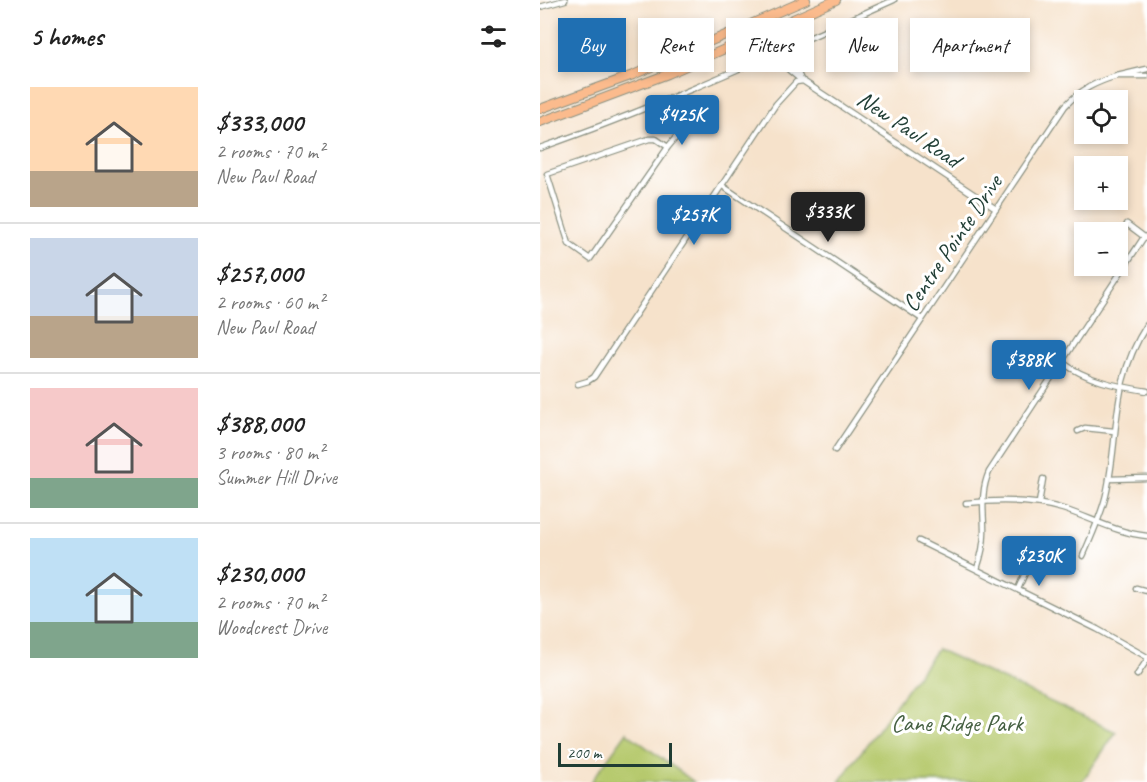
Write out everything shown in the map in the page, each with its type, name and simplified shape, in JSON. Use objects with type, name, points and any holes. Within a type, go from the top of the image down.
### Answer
[{"type":"highway","points":[[784,10],[801,0]]},
{"type":"highway","points":[[540,109],[633,75],[806,0]]},
{"type":"highway","points":[[540,122],[668,74],[836,0]]},
{"type":"street","points":[[540,7],[565,0]]},
{"type":"street","points":[[814,36],[894,0]]},
{"type":"street","name":"Centre Pointe Drive","points":[[835,450],[1069,102],[1091,85],[1147,69]]},
{"type":"street","points":[[540,148],[671,99],[732,72]]},
{"type":"street","name":"New Paul Road","points":[[791,72],[996,209]]},
{"type":"street","points":[[578,384],[594,376],[776,104],[791,85],[801,80],[798,72]]},
{"type":"street","name":"Centre Pointe Drive","points":[[1117,76],[1147,76]]},
{"type":"street","points":[[669,147],[656,139],[649,139],[547,174],[572,247],[590,259],[669,147],[676,136],[671,99]]},
{"type":"street","points":[[665,101],[674,116]]},
{"type":"street","points":[[721,185],[922,319]]},
{"type":"street","points":[[977,569],[982,553],[984,533],[982,501],[984,483],[989,472],[1146,238],[1128,225]]},
{"type":"street","points":[[1083,556],[1106,496],[1122,386],[1132,350],[1147,325]]},
{"type":"street","points":[[1062,362],[1084,376],[1147,391]]},
{"type":"street","points":[[1078,431],[1086,428],[1114,431]]},
{"type":"street","points":[[1109,479],[1147,478]]},
{"type":"street","points":[[1040,503],[1042,479]]},
{"type":"street","points":[[966,502],[1040,503],[1062,508],[1112,528],[1147,536]]},
{"type":"street","points":[[919,541],[1097,629],[1147,658],[1137,675]]},
{"type":"street","points":[[1018,589],[1032,557]]},
{"type":"street","points":[[1136,588],[1147,591]]},
{"type":"green space","name":"Cane Ridge Park","points":[[937,649],[1116,732],[1082,782],[839,782]]},
{"type":"green space","points":[[627,733],[694,782],[591,782]]}]
